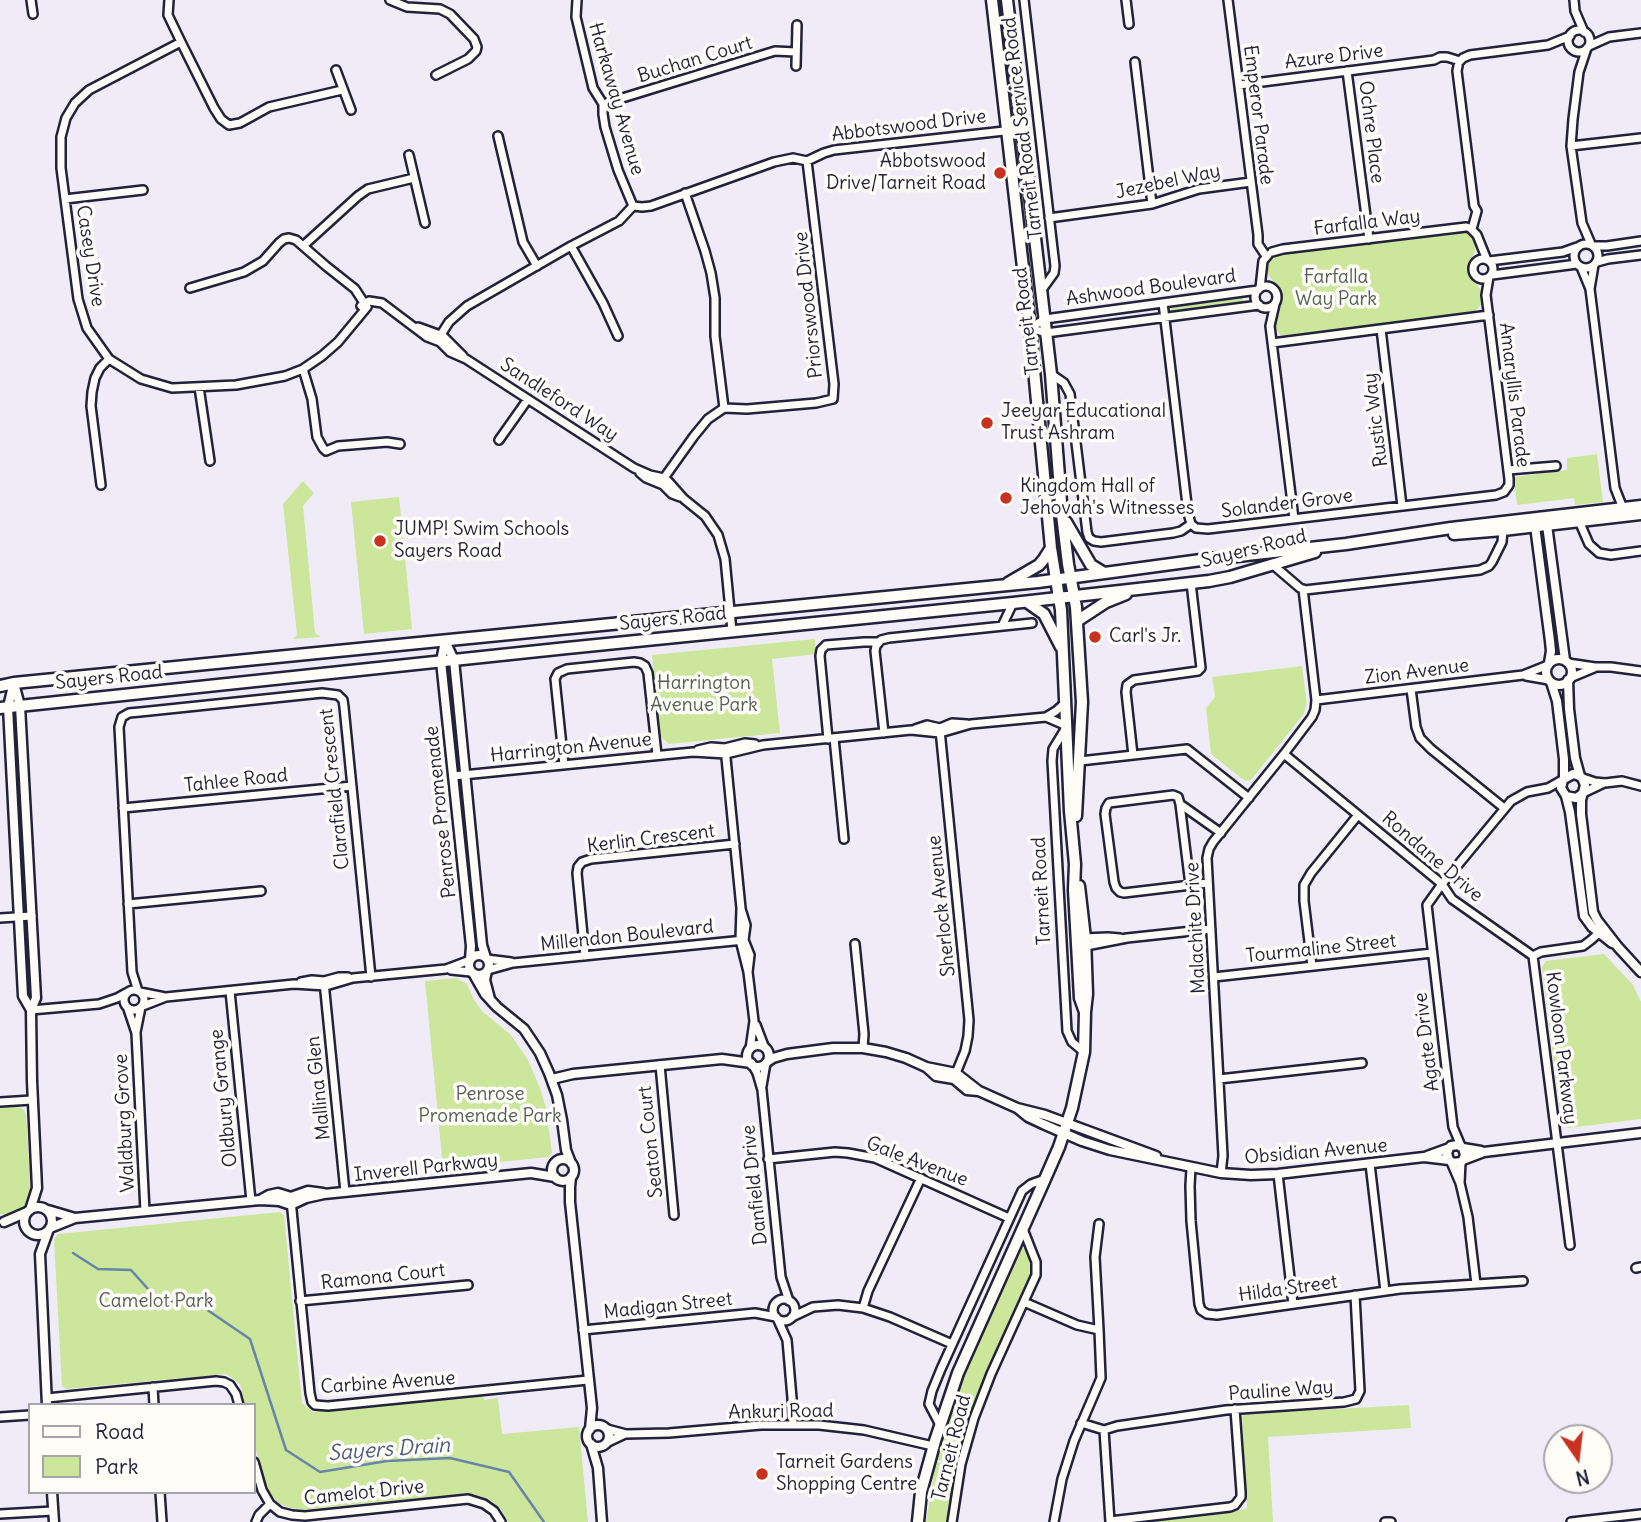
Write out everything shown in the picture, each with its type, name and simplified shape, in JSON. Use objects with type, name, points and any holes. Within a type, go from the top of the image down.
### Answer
[{"type":"main road","name":"Tarneit Road","points":[[992,0],[1030,328],[1051,548],[1059,598],[1074,848]]},
{"type":"main road","points":[[997,47],[1000,15],[998,0]]},
{"type":"main road","name":"Tarneit Road","points":[[918,1522],[933,1446],[958,1373],[1066,1128],[1084,1052],[1084,1012],[1080,998],[1081,942],[1074,864],[1082,702],[1077,621],[1062,515],[1051,374],[1007,0]]},
{"type":"main road","name":"Sayers Road","points":[[0,686],[1055,580],[1412,534],[1453,534],[1502,526],[1578,521],[1641,506]]},
{"type":"main road","name":"Sayers Road","points":[[1541,523],[1619,512],[1641,514]]},
{"type":"main road","points":[[1062,515],[1088,561],[1105,573]]},
{"type":"main road","name":"Sayers Road","points":[[4,707],[1191,583],[1230,577],[1346,544]]},
{"type":"main road","points":[[1004,585],[1038,565],[1051,548]]},
{"type":"main road","points":[[1077,621],[1106,602],[1136,589]]},
{"type":"main road","points":[[1027,602],[1044,614],[1063,650]]},
{"type":"street","points":[[31,0],[33,15]]},
{"type":"street","points":[[169,0],[168,15],[214,108],[221,120],[229,125],[240,123],[269,107],[342,90]]},
{"type":"street","points":[[390,0],[407,7],[440,9],[450,14],[474,39],[476,51],[468,59],[436,75]]},
{"type":"street","name":"Harkaway Avenue","points":[[577,0],[576,17],[593,88],[603,104],[605,127],[618,170],[633,206]]},
{"type":"street","name":"Tarneit Road Service Road","points":[[1024,0],[1055,271],[1041,290]]},
{"type":"street","points":[[1126,0],[1129,24]]},
{"type":"street","name":"Emperor Parade","points":[[1228,0],[1258,235],[1269,254]]},
{"type":"street","points":[[1574,0],[1575,11],[1568,43],[1579,72]]},
{"type":"street","points":[[1575,11],[1590,40],[1579,72],[1573,118],[1571,146],[1582,223],[1574,254],[1590,289],[1619,512]]},
{"type":"street","points":[[796,66],[797,25]]},
{"type":"street","points":[[1570,35],[1578,31],[1609,37]]},
{"type":"street","points":[[1572,49],[1580,52],[1609,37],[1641,33]]},
{"type":"street","name":"Azure Drive","points":[[1548,45],[1570,35]]},
{"type":"street","name":"Casey Drive","points":[[181,42],[89,90],[75,103],[66,118],[61,137],[61,168],[78,299],[87,328],[109,359],[141,379],[172,388],[236,385],[261,382],[303,369],[338,342],[365,305]]},
{"type":"street","name":"Azure Drive","points":[[1239,85],[1434,60],[1459,63],[1470,55],[1548,45],[1572,49]]},
{"type":"street","name":"Buchan Court","points":[[603,104],[775,51],[796,52]]},
{"type":"street","points":[[1135,62],[1152,204]]},
{"type":"street","points":[[1459,63],[1457,71],[1474,206],[1469,228],[1477,235],[1493,269],[1490,276]]},
{"type":"street","points":[[336,70],[351,110]]},
{"type":"street","name":"Ochre Place","points":[[1347,71],[1369,239]]},
{"type":"street","name":"Abbotswood Drive","points":[[442,338],[463,310],[619,221],[633,206],[651,206],[774,162],[793,158],[807,161],[834,150],[1022,129]]},
{"type":"street","points":[[498,136],[523,242],[537,266]]},
{"type":"street","points":[[1571,146],[1641,138]]},
{"type":"street","points":[[409,155],[425,223]]},
{"type":"street","name":"Priorswood Drive","points":[[724,408],[747,409],[833,399],[832,370],[807,161]]},
{"type":"street","points":[[303,246],[368,189],[414,178]]},
{"type":"street","name":"Jezebel Way","points":[[1049,218],[1152,204],[1199,189],[1251,182]]},
{"type":"street","points":[[65,199],[143,190]]},
{"type":"street","points":[[665,482],[694,436],[708,419],[724,408],[711,273],[685,193]]},
{"type":"street","points":[[1582,223],[1598,252],[1590,289]]},
{"type":"street","name":"Farfalla Way","points":[[1269,254],[1469,228]]},
{"type":"street","points":[[190,288],[244,272],[263,261],[284,239],[296,240],[355,289],[365,305]]},
{"type":"street","points":[[1475,262],[1481,259],[1563,252],[1585,243],[1607,246],[1641,241]]},
{"type":"street","points":[[1479,243],[1473,269],[1477,278],[1483,279],[1579,265],[1588,268],[1608,259],[1641,256]]},
{"type":"street","points":[[571,246],[618,336]]},
{"type":"street","points":[[1269,254],[1264,261],[1255,299],[1270,326]]},
{"type":"street","points":[[1263,268],[1278,298],[1270,326],[1294,519]]},
{"type":"street","name":"Amaryllis Parade","points":[[1486,295],[1490,276]]},
{"type":"street","name":"Amaryllis Parade","points":[[1477,278],[1486,295],[1508,470],[1508,487],[1500,494]]},
{"type":"street","points":[[1259,289],[1266,286],[1274,289]]},
{"type":"street","name":"Ashwood Boulevard","points":[[1030,328],[1045,318],[1259,289]]},
{"type":"street","points":[[1163,303],[1191,524]]},
{"type":"street","points":[[1259,306],[1266,308],[1275,304]]},
{"type":"street","name":"Sandleford Way","points":[[365,305],[375,305],[399,316],[427,337],[442,338],[466,359],[650,481],[665,482],[672,494],[684,499],[705,516],[718,536],[724,559],[732,631]]},
{"type":"street","name":"Ashwood Boulevard","points":[[1030,328],[1046,332],[1259,306]]},
{"type":"street","points":[[1272,343],[1489,314]]},
{"type":"street","name":"Rustic Way","points":[[1381,329],[1402,506]]},
{"type":"street","points":[[101,485],[91,406],[95,378],[109,359]]},
{"type":"street","points":[[303,369],[312,399],[317,438],[326,451],[338,446],[387,442],[400,444]]},
{"type":"street","name":"Solander Grove","points":[[1051,374],[1064,383],[1070,394],[1087,532],[1090,539],[1101,542],[1173,533],[1191,524],[1196,528],[1208,529],[1500,494]]},
{"type":"street","points":[[199,387],[211,461]]},
{"type":"street","points":[[499,440],[528,399]]},
{"type":"street","points":[[1508,470],[1556,466]]},
{"type":"street","points":[[1578,521],[1589,544],[1599,553],[1611,555],[1641,551]]},
{"type":"street","points":[[1541,523],[1566,662],[1572,670],[1569,679],[1569,709],[1576,766],[1585,785],[1581,814],[1593,912],[1601,931]]},
{"type":"street","points":[[1541,523],[1551,651],[1546,673],[1557,701],[1564,757],[1561,788],[1572,822],[1583,913],[1588,923],[1601,931],[1641,972]]},
{"type":"street","points":[[1272,564],[1303,589],[1311,590],[1484,569],[1492,562],[1504,537],[1502,526]]},
{"type":"street","points":[[1133,755],[1127,685],[1134,680],[1198,671],[1201,667],[1191,583]]},
{"type":"street","points":[[1303,589],[1315,700]]},
{"type":"street","points":[[1002,626],[1013,603]]},
{"type":"street","points":[[844,839],[821,650],[826,645],[878,642],[889,638],[1032,623]]},
{"type":"street","name":"Penrose Promenade","points":[[445,640],[454,660],[482,945],[487,958]]},
{"type":"street","name":"Penrose Promenade","points":[[445,640],[441,661],[471,946],[470,960]]},
{"type":"street","points":[[878,642],[876,651],[884,733]]},
{"type":"street","points":[[1549,664],[1556,659],[1595,667],[1641,671]]},
{"type":"street","points":[[564,765],[555,679],[558,673],[567,669],[634,663],[645,666],[657,755]]},
{"type":"street","name":"Zion Avenue","points":[[1315,700],[1523,675],[1549,664]]},
{"type":"street","points":[[1550,681],[1562,684],[1595,667]]},
{"type":"street","name":"Zion Avenue","points":[[1523,675],[1550,681]]},
{"type":"street","points":[[14,683],[20,706],[36,998],[31,1010],[37,1188],[52,1219],[40,1254],[47,1401],[216,1381],[230,1385],[238,1403]]},
{"type":"street","points":[[14,683],[4,707],[20,917],[23,996],[31,1010]]},
{"type":"street","points":[[1411,689],[1417,733],[1424,743],[1504,808],[1521,795],[1540,790],[1570,775],[1605,783]]},
{"type":"street","name":"Clarafield Crescent","points":[[139,991],[132,972],[128,904],[119,727],[124,715],[322,693],[335,694],[343,700],[371,977]]},
{"type":"street","name":"Malachite Drive","points":[[1221,1173],[1223,1156],[1207,858],[1209,849],[1221,832],[1312,717],[1315,700]]},
{"type":"street","points":[[1046,717],[1066,702]]},
{"type":"street","name":"Harrington Avenue","points":[[453,776],[657,755],[726,751],[911,730],[940,731],[971,724],[1046,717],[1067,726]]},
{"type":"street","name":"Tarneit Road","points":[[1067,726],[1052,753],[1053,775],[1067,1031],[1072,1042],[1084,1052]]},
{"type":"street","name":"Sherlock Avenue","points":[[940,731],[969,1020],[965,1051],[955,1076]]},
{"type":"street","points":[[1080,761],[1187,749],[1249,798]]},
{"type":"street","points":[[726,751],[741,908],[746,925],[742,940],[750,955],[748,972],[754,1021],[769,1053],[766,1062]]},
{"type":"street","name":"Rondane Drive","points":[[1284,754],[1442,884],[1452,899],[1534,956]]},
{"type":"street","points":[[1540,790],[1576,798],[1605,783],[1622,781],[1641,786]]},
{"type":"street","name":"Tahlee Road","points":[[123,808],[352,786]]},
{"type":"street","points":[[1190,885],[1178,797],[1173,795],[1109,803],[1105,814],[1114,882],[1120,892],[1124,893],[1208,883]]},
{"type":"street","points":[[1180,804],[1221,832]]},
{"type":"street","name":"Agate Drive","points":[[1450,1147],[1453,1128],[1427,905],[1504,808]]},
{"type":"street","points":[[1312,966],[1304,885],[1358,815]]},
{"type":"street","name":"Kerlin Crescent","points":[[585,956],[577,873],[582,862],[735,844]]},
{"type":"street","points":[[128,904],[261,891]]},
{"type":"street","points":[[0,918],[32,916]]},
{"type":"street","points":[[1081,942],[1108,937],[1127,938],[1211,929]]},
{"type":"street","points":[[1534,956],[1541,952],[1583,946],[1601,931]]},
{"type":"street","name":"Millendon Boulevard","points":[[488,971],[513,963],[742,940]]},
{"type":"street","points":[[855,944],[863,1048]]},
{"type":"street","name":"Tourmaline Street","points":[[1213,976],[1432,953]]},
{"type":"street","points":[[31,1010],[99,1004],[134,1011],[166,997],[294,985],[307,980],[324,984],[339,976],[371,977],[446,969],[478,955],[487,958],[489,964],[485,980],[490,999]]},
{"type":"street","name":"Kowloon Parkway","points":[[1534,956],[1570,1245]]},
{"type":"street","name":"Millendon Boulevard","points":[[487,958],[513,963]]},
{"type":"street","points":[[470,960],[468,965],[481,989],[497,1007],[524,1029],[540,1053],[552,1079],[560,1110],[566,1150],[574,1171],[569,1187],[570,1202],[592,1408],[587,1436],[598,1468],[602,1522]]},
{"type":"street","points":[[446,969],[482,975],[488,971]]},
{"type":"street","name":"Clarafield Crescent","points":[[126,993],[132,972]]},
{"type":"street","name":"Mallina Glen","points":[[324,984],[345,1192]]},
{"type":"street","points":[[99,1004],[133,990],[166,997]]},
{"type":"street","points":[[139,991],[144,998],[142,1007]]},
{"type":"street","name":"Oldbury Grange","points":[[230,991],[255,1201]]},
{"type":"street","points":[[126,993],[123,1001],[127,1008]]},
{"type":"street","name":"Waldburg Grove","points":[[142,1007],[136,1033],[145,1211]]},
{"type":"street","name":"Waldburg Grove","points":[[127,1008],[136,1033]]},
{"type":"street","points":[[751,1064],[747,1056],[754,1021]]},
{"type":"street","points":[[552,1079],[573,1074],[722,1059],[741,1054],[756,1045],[797,1052]]},
{"type":"street","name":"Obsidian Avenue","points":[[797,1052],[863,1048],[894,1054],[926,1067],[936,1076],[955,1076],[967,1090],[979,1091],[1017,1108],[1028,1117],[1066,1128],[1110,1150],[1221,1173],[1278,1174],[1370,1164],[1424,1157],[1450,1147]]},
{"type":"street","points":[[722,1059],[759,1066],[779,1056],[797,1052]]},
{"type":"street","name":"Danfield Drive","points":[[762,1090],[766,1062]]},
{"type":"street","points":[[1219,1079],[1362,1063]]},
{"type":"street","name":"Danfield Drive","points":[[751,1064],[762,1090],[781,1277],[789,1301]]},
{"type":"street","name":"Seaton Court","points":[[660,1065],[674,1215]]},
{"type":"street","points":[[0,1102],[32,1100]]},
{"type":"street","name":"Agate Drive","points":[[1453,1128],[1462,1147]]},
{"type":"street","points":[[1450,1161],[1456,1163],[1484,1152],[1641,1133]]},
{"type":"street","points":[[564,1138],[552,1170],[570,1202]]},
{"type":"street","points":[[1476,1284],[1470,1226],[1460,1183],[1447,1156],[1450,1147],[1456,1145],[1484,1152]]},
{"type":"street","points":[[1460,1183],[1465,1152],[1462,1147]]},
{"type":"street","name":"Gale Avenue","points":[[768,1159],[835,1153],[875,1158],[1009,1219]]},
{"type":"street","name":"Obsidian Avenue","points":[[1424,1157],[1450,1161]]},
{"type":"street","points":[[555,1163],[565,1160],[571,1163]]},
{"type":"street","name":"Inverell Parkway","points":[[49,1229],[75,1218],[255,1201],[291,1201],[324,1194],[531,1173],[555,1163]]},
{"type":"street","points":[[1370,1164],[1385,1291]]},
{"type":"street","name":"Hilda Street","points":[[1191,1168],[1191,1222],[1199,1304],[1201,1310],[1207,1314],[1217,1315],[1385,1291],[1523,1281]]},
{"type":"street","name":"Inverell Parkway","points":[[531,1173],[556,1178]]},
{"type":"street","points":[[1278,1174],[1293,1304]]},
{"type":"street","points":[[556,1178],[564,1181],[571,1177]]},
{"type":"street","points":[[863,1308],[920,1178]]},
{"type":"street","name":"Tarneit Road","points":[[940,1424],[931,1408],[930,1399],[952,1344],[1026,1187],[1045,1179]]},
{"type":"street","points":[[37,1188],[24,1221],[40,1254]]},
{"type":"street","name":"Carbine Avenue","points":[[291,1201],[313,1403],[318,1406],[588,1380]]},
{"type":"street","points":[[2,1222],[38,1207],[46,1210]]},
{"type":"street","name":"Inverell Parkway","points":[[46,1210],[75,1218]]},
{"type":"street","points":[[2,1222],[36,1234],[49,1229]]},
{"type":"street","points":[[1054,1522],[1062,1479],[1081,1423],[1101,1378],[1095,1257],[1100,1224]]},
{"type":"street","name":"Tarneit Road","points":[[952,1522],[961,1464],[974,1418],[1036,1275],[1037,1267],[1023,1229]]},
{"type":"street","name":"Danfield Drive","points":[[775,1304],[781,1277]]},
{"type":"street","name":"Ramona Court","points":[[300,1301],[468,1285]]},
{"type":"street","name":"Pauline Way","points":[[1104,1430],[1235,1409],[1356,1399],[1360,1391],[1354,1295]]},
{"type":"street","points":[[787,1340],[773,1311],[775,1304],[781,1300],[813,1307],[838,1305],[863,1308],[952,1344]]},
{"type":"street","points":[[789,1301],[794,1307],[787,1340],[793,1424]]},
{"type":"street","points":[[1024,1302],[1077,1325],[1099,1330]]},
{"type":"street","name":"Madigan Street","points":[[583,1330],[755,1313],[775,1304]]},
{"type":"street","points":[[776,1318],[785,1321],[813,1307]]},
{"type":"street","name":"Madigan Street","points":[[755,1313],[776,1318]]},
{"type":"street","points":[[153,1387],[155,1403]]},
{"type":"street","points":[[592,1408],[609,1436],[598,1468]]},
{"type":"street","points":[[1081,1423],[1104,1430],[1110,1522],[1235,1505],[1241,1497],[1235,1409]]},
{"type":"street","points":[[0,1417],[28,1415]]},
{"type":"street","name":"Ankuri Road","points":[[605,1428],[626,1434],[677,1433],[793,1424],[856,1429],[933,1446]]},
{"type":"street","points":[[590,1429],[597,1425],[605,1428]]},
{"type":"street","name":"Ankuri Road","points":[[607,1443],[626,1434]]},
{"type":"street","points":[[591,1444],[599,1447],[607,1443]]},
{"type":"street","points":[[256,1470],[261,1490],[270,1504],[256,1522]]},
{"type":"street","points":[[52,1494],[54,1522]]},
{"type":"street","points":[[160,1494],[162,1522]]},
{"type":"street","name":"Camelot Drive","points":[[270,1504],[280,1512],[292,1516],[349,1516],[468,1499],[484,1504],[494,1511],[501,1522]]},
{"type":"street","points":[[0,1514],[53,1511]]},
{"type":"street","points":[[1571,1522],[1641,1514]]},
{"type":"green space","name":"Farfalla Way Park","points":[[1460,231],[1470,234],[1475,243],[1469,272],[1480,289],[1482,299],[1481,305],[1474,312],[1290,336],[1280,335],[1276,329],[1274,316],[1281,297],[1268,274],[1267,266],[1271,258],[1281,254]]},
{"type":"green space","points":[[1242,296],[1244,304],[1173,313],[1170,310],[1170,306],[1174,305]]},
{"type":"green space","points":[[1597,454],[1603,502],[1575,505],[1574,498],[1517,505],[1514,477],[1567,470],[1567,458]]},
{"type":"green space","points":[[303,481],[314,493],[303,506],[315,633],[321,637],[293,639],[297,635],[283,504]]},
{"type":"green space","points":[[399,497],[412,629],[364,634],[351,502]]},
{"type":"green space","name":"Harrington Avenue Park","points":[[815,639],[816,654],[772,659],[780,733],[669,744],[660,736],[652,655]]},
{"type":"green space","points":[[1302,666],[1307,704],[1303,715],[1251,780],[1245,781],[1211,754],[1206,708],[1215,697],[1212,677]]},
{"type":"green space","points":[[446,676],[453,676],[462,761],[459,762],[454,762]]},
{"type":"green space","points":[[465,792],[479,945],[474,945],[458,793]]},
{"type":"green space","points":[[1604,954],[1633,985],[1641,1002],[1641,1119],[1568,1128],[1561,1123],[1542,967],[1546,961]]},
{"type":"green space","name":"Penrose Promenade Park","points":[[456,978],[467,984],[483,1012],[510,1034],[528,1060],[546,1108],[552,1153],[548,1157],[443,1168],[425,981]]},
{"type":"green space","points":[[0,1106],[18,1106],[26,1114],[31,1195],[24,1209],[12,1215],[0,1214]]},
{"type":"green space","name":"Camelot Park","points":[[280,1212],[284,1215],[302,1403],[313,1412],[483,1395],[484,1400],[498,1398],[502,1434],[579,1427],[588,1522],[508,1522],[493,1502],[468,1493],[300,1510],[290,1508],[278,1503],[266,1489],[256,1450],[256,1403],[245,1403],[240,1384],[226,1374],[66,1389],[62,1386],[54,1239],[58,1234]]},
{"type":"green space","points":[[1022,1248],[1028,1250],[1033,1275],[958,1462],[938,1460],[936,1459],[941,1440],[960,1382]]},
{"type":"green space","points":[[1409,1405],[1411,1428],[1268,1437],[1273,1522],[1137,1522],[1247,1509],[1242,1417],[1245,1414]]},
{"type":"green space","points":[[936,1462],[958,1465],[949,1522],[926,1522]]},
{"type":"waterway","name":"Sayers Drain","points":[[73,1253],[98,1269],[131,1270],[157,1299],[200,1305],[250,1339],[286,1450],[320,1472],[387,1461],[450,1458],[509,1472],[544,1522]]},
{"type":"place","name":"Abbotswood Drive/Tarneit Road","points":[[1000,173]]},
{"type":"place","name":"Jeeyar Educational Trust Ashram","points":[[987,423]]},
{"type":"place","name":"Kingdom Hall of Jehovah's Witnesses","points":[[1006,498]]},
{"type":"place","name":"JUMP! Swim Schools Sayers Road","points":[[380,541]]},
{"type":"place","name":"Carl's Jr.","points":[[1095,637]]},
{"type":"place","name":"Tarneit Gardens Shopping Centre","points":[[762,1474]]}]
